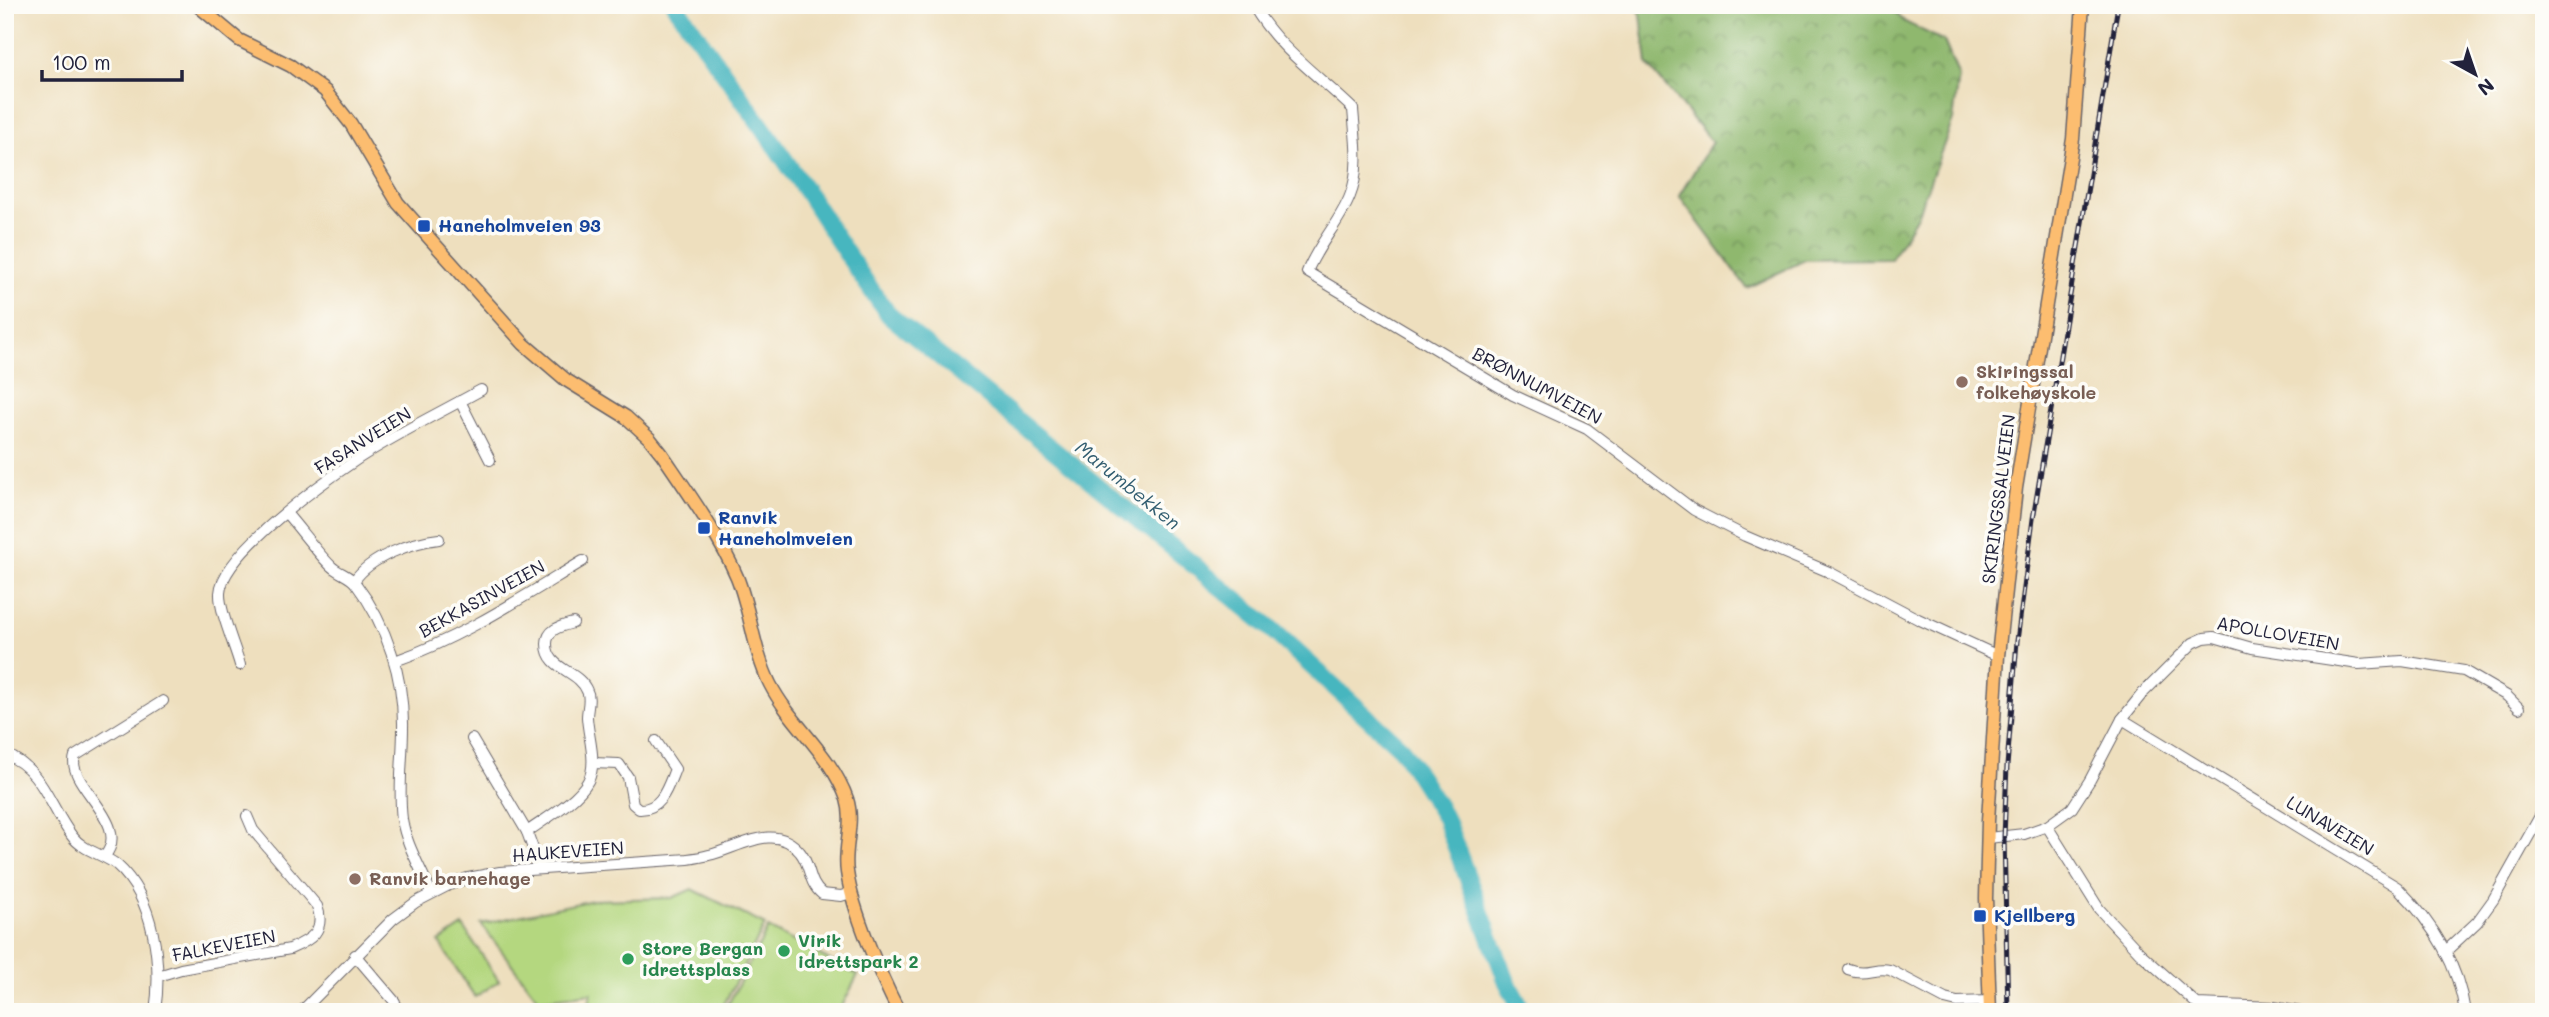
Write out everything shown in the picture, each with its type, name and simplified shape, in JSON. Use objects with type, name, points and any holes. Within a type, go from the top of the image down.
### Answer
[{"type":"main road","points":[[197,5],[239,40],[292,66],[325,91],[351,124],[385,185],[410,219],[524,344],[566,380],[626,417],[657,447],[733,568],[760,659],[771,685],[790,716],[824,758],[842,787],[850,818],[846,863],[851,893],[899,1012]]},
{"type":"main road","name":"SKIRINGSSALVEIEN","points":[[1990,1006],[1986,898],[1998,656],[2016,488],[2073,139],[2083,5]]},
{"type":"street","name":"BRØNNUMVEIEN","points":[[1253,5],[1269,32],[1353,109],[1357,151],[1350,196],[1314,254],[1307,272],[1513,395],[1587,429],[1694,510],[1745,536],[1829,572],[1918,619],[1998,656]]},
{"type":"street","name":"FASANVEIEN","points":[[240,665],[220,594],[223,576],[233,563],[274,521],[358,459],[481,390]]},
{"type":"street","points":[[460,401],[490,460]]},
{"type":"street","points":[[286,513],[328,563],[341,575],[354,581],[376,618],[395,661],[404,726],[401,759],[402,821],[411,850],[430,893]]},
{"type":"street","points":[[354,581],[366,567],[409,545],[439,539]]},
{"type":"street","name":"BEKKASINVEIEN","points":[[395,661],[481,620],[583,561]]},
{"type":"street","points":[[527,832],[581,791],[590,778],[593,764],[587,715],[588,692],[582,683],[553,661],[547,650],[547,638],[551,632],[573,623]]},
{"type":"street","name":"APOLLOVEIEN","points":[[1988,838],[2024,834],[2047,827],[2062,817],[2079,799],[2122,719],[2181,654],[2193,643],[2204,638],[2214,637],[2252,648],[2360,664],[2402,661],[2464,671],[2507,696],[2519,708]]},
{"type":"street","points":[[104,857],[112,848],[111,833],[103,814],[74,767],[75,756],[163,701]]},
{"type":"street","name":"LUNAVEIEN","points":[[2122,719],[2397,887],[2415,905],[2446,951],[2459,982],[2465,1012]]},
{"type":"street","points":[[472,739],[527,832],[540,868]]},
{"type":"street","points":[[593,764],[619,764],[628,777],[633,804],[639,808],[651,808],[661,800],[675,769],[656,741]]},
{"type":"street","points":[[5,754],[23,762],[38,778],[73,837],[128,877],[151,928],[158,976],[155,1012]]},
{"type":"street","points":[[2446,951],[2477,922],[2493,900],[2544,809]]},
{"type":"street","name":"FALKEVEIEN","points":[[158,976],[181,969],[290,949],[303,944],[319,928],[321,921],[317,906],[253,830],[247,816]]},
{"type":"street","points":[[2047,827],[2099,909],[2140,953],[2197,1004],[2274,1007],[2301,1012]]},
{"type":"street","name":"HAUKEVEIEN","points":[[301,1012],[393,919],[430,893],[468,878],[540,868],[688,859],[709,856],[756,838],[776,837],[793,844],[800,851],[814,886],[822,894],[841,896],[851,893]]},
{"type":"street","points":[[355,955],[395,1002]]},
{"type":"street","name":"SKIRINGSSALVEIEN","points":[[1847,969],[1862,974],[1881,968],[1890,970],[1945,999],[1990,1006]]},
{"type":"green space","points":[[1636,5],[1742,5],[1743,9],[1763,5],[1887,5],[1905,22],[1944,41],[1959,77],[1953,120],[1917,216],[1891,259],[1805,260],[1747,288],[1679,196],[1712,142],[1647,64],[1641,15]]},
{"type":"green space","name":"Store Bergan idrettsplass","points":[[692,889],[765,925],[720,1012],[587,1012],[591,993],[539,1000],[481,924],[593,900],[672,898]]},
{"type":"green space","points":[[463,926],[499,981],[475,997],[439,942]]},
{"type":"green space","name":"Virik idrettspark 2","points":[[768,928],[858,975],[839,1012],[724,1012]]},
{"type":"waterway","name":"Marumbekken","points":[[675,5],[775,146],[889,315],[1268,626],[1401,748],[1445,818],[1507,982],[1523,1012]]},
{"type":"railway","points":[[2008,1012],[2004,837],[2017,641],[2033,519],[2118,5]]},
{"type":"place","name":"Haneholmveien 93","points":[[424,226]]},
{"type":"place","name":"Skiringssal folkehøyskole","points":[[1962,382]]},
{"type":"place","name":"Ranvik Haneholmveien","points":[[704,528]]},
{"type":"place","name":"Ranvik barnehage","points":[[355,879]]},
{"type":"place","name":"Kjellberg","points":[[1980,916]]},
{"type":"place","name":"Virik idrettspark 2","points":[[784,951]]},
{"type":"place","name":"Store Bergan idrettsplass","points":[[628,959]]}]
